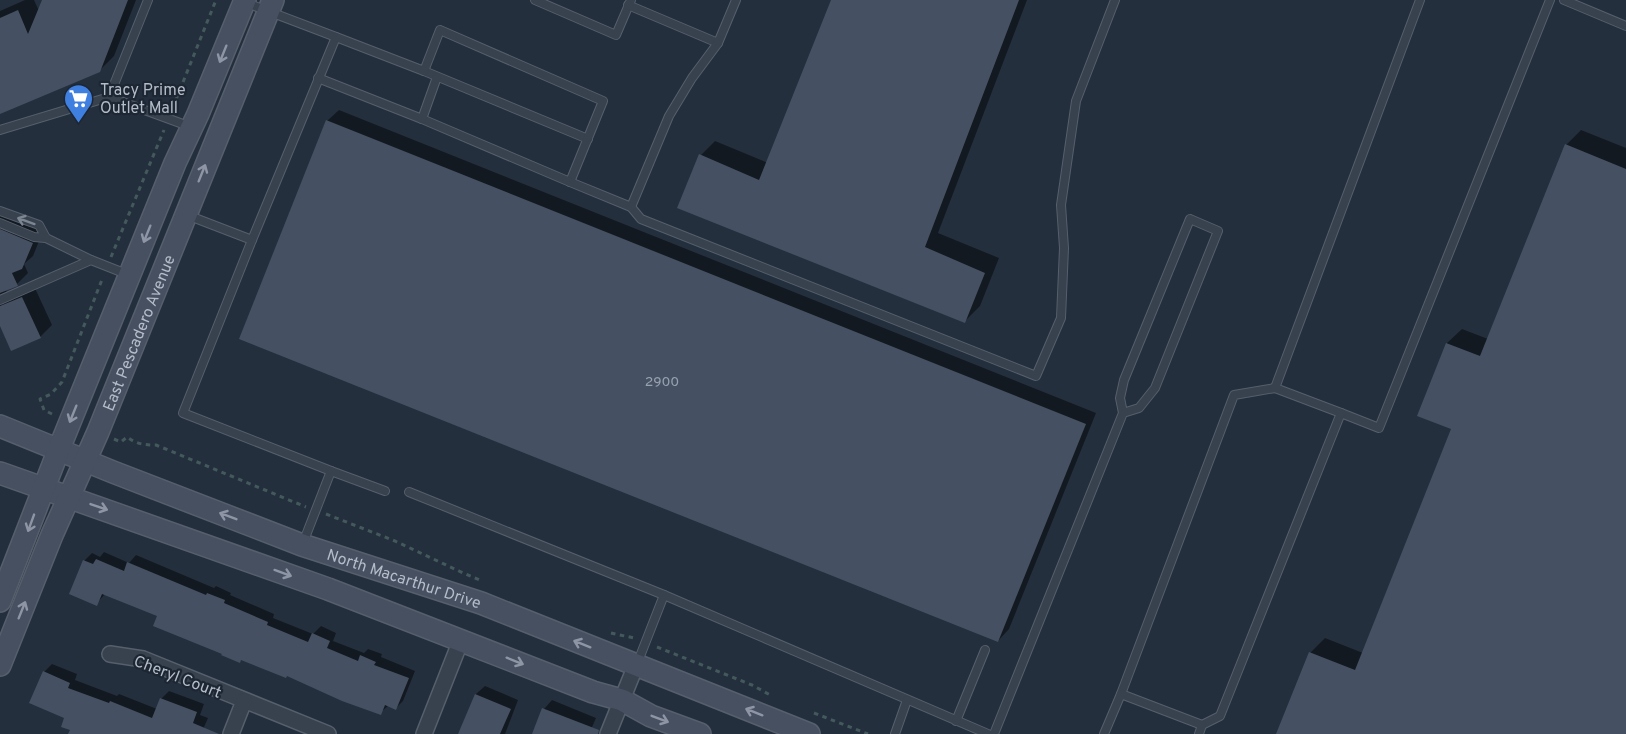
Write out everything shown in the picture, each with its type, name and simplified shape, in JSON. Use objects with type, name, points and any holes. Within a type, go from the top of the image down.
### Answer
[{"type":"main road","name":"East Pescadero Avenue","points":[[0,601],[175,163],[192,128],[244,1]]},
{"type":"main road","name":"East Pescadero Avenue","points":[[0,665],[52,535],[100,427],[270,6]]},
{"type":"main road","name":"North Macarthur Drive","points":[[0,426],[302,545],[481,603],[809,734]]},
{"type":"main road","name":"North Macarthur Drive","points":[[0,473],[317,585],[593,692],[622,700],[651,716],[700,734]]},
{"type":"street","points":[[424,734],[461,640]]},
{"type":"street","name":"Cheryl Court","points":[[110,654],[143,659],[328,734]]},
{"type":"street","points":[[608,734],[636,665]]},
{"type":"street","points":[[231,734],[244,701]]},
{"type":"lane","points":[[109,97],[148,0]]},
{"type":"lane","points":[[535,0],[616,35],[629,2],[718,44]]},
{"type":"lane","points":[[631,207],[669,116],[692,78],[718,44],[736,0]]},
{"type":"lane","points":[[318,78],[631,207],[641,219],[1036,376],[1061,318],[1064,248],[1061,205],[1076,101],[1115,0]]},
{"type":"lane","points":[[1275,388],[1420,0]]},
{"type":"lane","points":[[1104,734],[1234,395],[1275,388],[1379,428],[1550,0]]},
{"type":"lane","points":[[1564,0],[1626,26]]},
{"type":"lane","points":[[244,1],[270,6],[336,37],[588,139]]},
{"type":"lane","points":[[424,71],[440,30],[603,101],[570,182]]},
{"type":"lane","points":[[336,37],[183,413],[385,491]]},
{"type":"lane","points":[[422,119],[437,77]]},
{"type":"lane","points":[[0,130],[109,97],[192,128]]},
{"type":"lane","points":[[0,211],[39,225],[46,238]]},
{"type":"lane","points":[[185,214],[252,240]]},
{"type":"lane","points":[[994,734],[1123,413],[1120,398],[1124,380],[1190,219],[1218,231],[1155,388],[1139,408],[1123,413]]},
{"type":"lane","points":[[0,223],[34,237],[46,238],[130,276]]},
{"type":"lane","points":[[0,300],[91,260]]},
{"type":"lane","points":[[1199,734],[1202,725],[1220,716],[1341,413]]},
{"type":"lane","points":[[302,545],[331,471]]},
{"type":"lane","points":[[409,492],[664,595],[988,734]]},
{"type":"lane","points":[[636,665],[664,595]]},
{"type":"lane","points":[[956,721],[985,650]]},
{"type":"lane","points":[[1121,694],[1202,725]]},
{"type":"lane","points":[[895,734],[907,700]]},
{"type":"path","points":[[44,410],[40,399],[51,394],[62,382],[216,0]]},
{"type":"path","points":[[121,442],[127,437],[135,442],[156,445],[395,541],[482,581]]},
{"type":"path","points":[[609,632],[632,637],[676,654],[752,685],[774,698]]},
{"type":"path","points":[[805,710],[868,734]]},
{"type":"building","points":[[42,0],[128,0],[100,72],[0,114],[0,18],[18,10],[28,34]]},
{"type":"building","points":[[831,0],[1019,0],[925,247],[985,273],[965,323],[677,208],[699,154],[759,180]]},
{"type":"building","points":[[326,120],[1086,424],[998,642],[239,339]]},
{"type":"building","points":[[1565,144],[1626,169],[1626,734],[1276,734],[1309,652],[1355,670],[1451,429],[1417,416],[1446,343],[1480,356]]},
{"type":"building","points":[[0,229],[33,243],[22,269],[12,273],[18,286],[0,293]]},
{"type":"building","points":[[22,297],[41,338],[11,351],[0,326],[0,306]]},
{"type":"building","points":[[96,559],[124,571],[127,562],[206,595],[207,593],[225,600],[224,603],[268,622],[267,625],[308,642],[312,633],[330,641],[327,648],[358,661],[360,655],[376,662],[374,665],[409,678],[396,710],[385,705],[381,715],[342,701],[287,676],[286,678],[241,660],[240,663],[153,626],[157,616],[102,594],[97,606],[69,594],[83,560],[93,564]]},
{"type":"building","points":[[43,671],[70,683],[68,688],[109,703],[110,701],[152,718],[160,698],[197,712],[193,723],[219,734],[68,734],[70,730],[61,727],[64,718],[29,703]]},
{"type":"building","points":[[475,694],[511,709],[500,734],[458,734]]},
{"type":"building","points":[[542,708],[599,730],[598,734],[532,734]]},
{"type":"place","name":"Tracy Prime Outlet Mall","points":[[79,124]]}]
